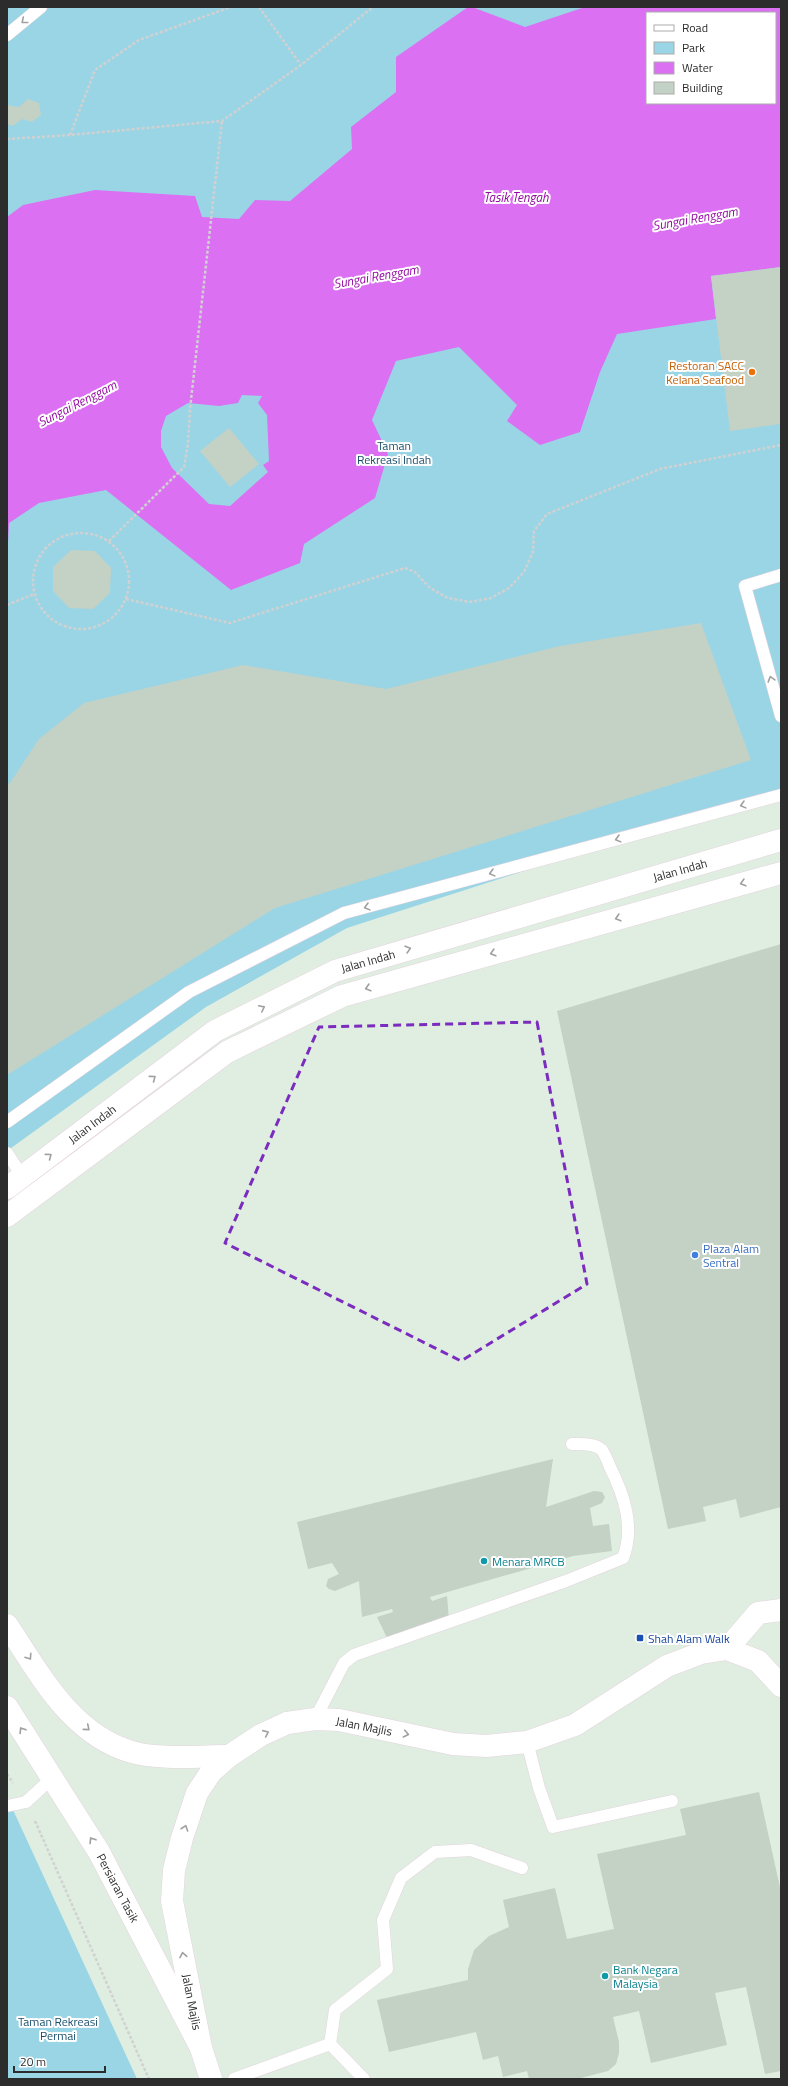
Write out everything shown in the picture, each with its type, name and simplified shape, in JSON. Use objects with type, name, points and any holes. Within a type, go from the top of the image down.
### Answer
[{"type":"street","name":"Jalan Indah","points":[[15,1182],[215,1031],[335,970],[781,840]]},
{"type":"street","name":"Jalan Indah","points":[[7,1216],[227,1052],[342,996],[781,873]]},
{"type":"street","points":[[726,1649],[758,1613],[781,1610]]},
{"type":"street","points":[[7,1625],[59,1701],[88,1730],[109,1743],[133,1752],[170,1756],[229,1756]]},
{"type":"street","name":"Jalan Majlis","points":[[201,2048],[172,1901],[174,1870],[182,1838],[197,1793],[210,1772],[229,1756],[261,1735],[287,1723],[315,1719],[339,1720],[453,1744],[486,1746],[527,1742],[575,1725],[667,1666],[701,1653],[726,1649],[758,1661],[781,1686]]},
{"type":"street","name":"Persiaran Tasik","points":[[7,1707],[99,1852],[201,2048],[211,2079]]},
{"type":"lane","points":[[7,35],[41,7]]},
{"type":"lane","points":[[781,576],[745,586],[781,716]]},
{"type":"lane","points":[[7,1122],[189,992],[344,913],[781,795]]},
{"type":"lane","points":[[7,1152],[15,1182]]},
{"type":"lane","points":[[315,1719],[344,1664],[354,1655],[566,1581],[623,1558],[628,1545],[628,1527],[620,1487],[602,1450],[591,1445],[572,1444]]},
{"type":"lane","points":[[758,1613],[781,1599]]},
{"type":"lane","points":[[527,1742],[539,1788],[554,1827],[672,1801]]},
{"type":"lane","points":[[7,1806],[26,1802],[52,1778]]},
{"type":"lane","points":[[330,2044],[335,2010],[387,1969],[383,1920],[401,1878],[435,1852],[471,1850],[522,1868]]},
{"type":"lane","points":[[234,2079],[330,2044]]},
{"type":"lane","points":[[330,2044],[364,2079]]},
{"type":"path","points":[[70,135],[95,70],[139,40],[231,7]]},
{"type":"path","points":[[259,7],[301,65]]},
{"type":"path","points":[[7,139],[70,135],[222,121],[301,65],[373,7]]},
{"type":"path","points":[[109,541],[184,467],[188,444],[190,410],[222,121]]},
{"type":"path","points":[[126,599],[230,623],[405,568],[415,572],[430,588],[448,598],[470,602],[491,598],[510,588],[524,572],[533,552],[534,531],[547,514],[660,469],[781,444]]},
{"type":"path","points":[[78,532],[94,534],[109,541],[120,552],[128,567],[130,583],[126,599],[118,613],[105,623],[91,629],[74,629],[59,625],[46,616],[36,603],[32,588],[32,572],[38,557],[48,544],[62,536],[78,532]]},
{"type":"path","points":[[7,605],[34,594]]},
{"type":"path","points":[[7,1774],[26,1802],[149,2079]]},
{"type":"highlighted area","points":[[537,1022],[587,1284],[461,1361],[225,1243],[319,1027]]},
{"type":"green space","name":"Taman Rekreasi Indah","points":[[7,7],[781,7],[781,801],[546,864],[347,928],[206,1007],[7,1151]]},
{"type":"green space","name":"Taman Rekreasi Permai","points":[[7,1802],[14,1812],[137,2079],[7,2079]]},
{"type":"water","name":"Tasik Tengah","points":[[468,7],[472,7],[525,27],[585,7],[781,7],[781,267],[711,276],[716,319],[617,334],[600,372],[580,432],[540,445],[507,421],[517,405],[459,347],[396,361],[372,420],[388,454],[375,498],[304,544],[300,563],[231,590],[106,490],[39,503],[9,523],[7,563],[7,217],[23,205],[95,190],[195,196],[202,217],[239,219],[255,200],[290,201],[352,149],[351,127],[396,92],[396,57]],"holes":[[[242,395],[262,396],[258,403],[267,415],[269,461],[263,465],[268,472],[230,506],[209,504],[172,468],[161,447],[161,431],[166,416],[188,403],[219,406],[238,403]]]},
{"type":"building","points":[[28,99],[39,103],[41,115],[32,122],[22,119],[13,126],[7,124],[7,105],[19,107]]},
{"type":"building","name":"Restoran SACC Kelana Seafood","points":[[781,267],[781,424],[730,431],[711,276]]},
{"type":"building","points":[[229,428],[259,464],[230,487],[200,451]]},
{"type":"building","points":[[71,550],[95,551],[111,568],[110,593],[93,609],[69,608],[53,591],[53,567]]},
{"type":"building","points":[[701,623],[751,760],[275,908],[7,1075],[7,784],[10,783],[39,739],[84,703],[243,665],[386,689],[560,646]]},
{"type":"building","name":"Plaza Alam Sentral","points":[[781,944],[781,1507],[740,1518],[736,1499],[703,1507],[706,1521],[668,1529],[557,1011]]},
{"type":"building","points":[[553,1459],[546,1507],[594,1491],[602,1492],[605,1497],[602,1503],[590,1508],[593,1526],[609,1524],[612,1551],[573,1556],[430,1597],[432,1601],[447,1596],[449,1621],[388,1640],[377,1617],[393,1612],[392,1609],[362,1617],[359,1581],[335,1591],[326,1586],[328,1579],[339,1574],[332,1563],[308,1569],[297,1522]]},
{"type":"building","points":[[759,1792],[781,1892],[781,2071],[765,2074],[746,1987],[715,1993],[727,2045],[651,2063],[639,2011],[613,2017],[619,2042],[619,2053],[616,2064],[608,2071],[577,2079],[529,2079],[527,2071],[503,2077],[498,2056],[483,2060],[476,2032],[389,2052],[377,2000],[468,1980],[468,1969],[474,1950],[489,1936],[509,1927],[503,1900],[555,1888],[567,1939],[614,1929],[597,1854],[686,1835],[680,1809]]},
{"type":"place","name":"Restoran SACC Kelana Seafood","points":[[752,372]]},
{"type":"place","name":"Plaza Alam Sentral","points":[[695,1255]]},
{"type":"place","name":"Menara MRCB","points":[[484,1561]]},
{"type":"place","name":"Shah Alam Walk","points":[[640,1638]]},
{"type":"place","name":"Bank Negara Malaysia","points":[[605,1976]]},
{"type":"water label","name":"Sungai Renggam","points":[[695,218]]},
{"type":"water label","name":"Sungai Renggam","points":[[376,276]]},
{"type":"water label","name":"Sungai Renggam","points":[[77,403]]}]
